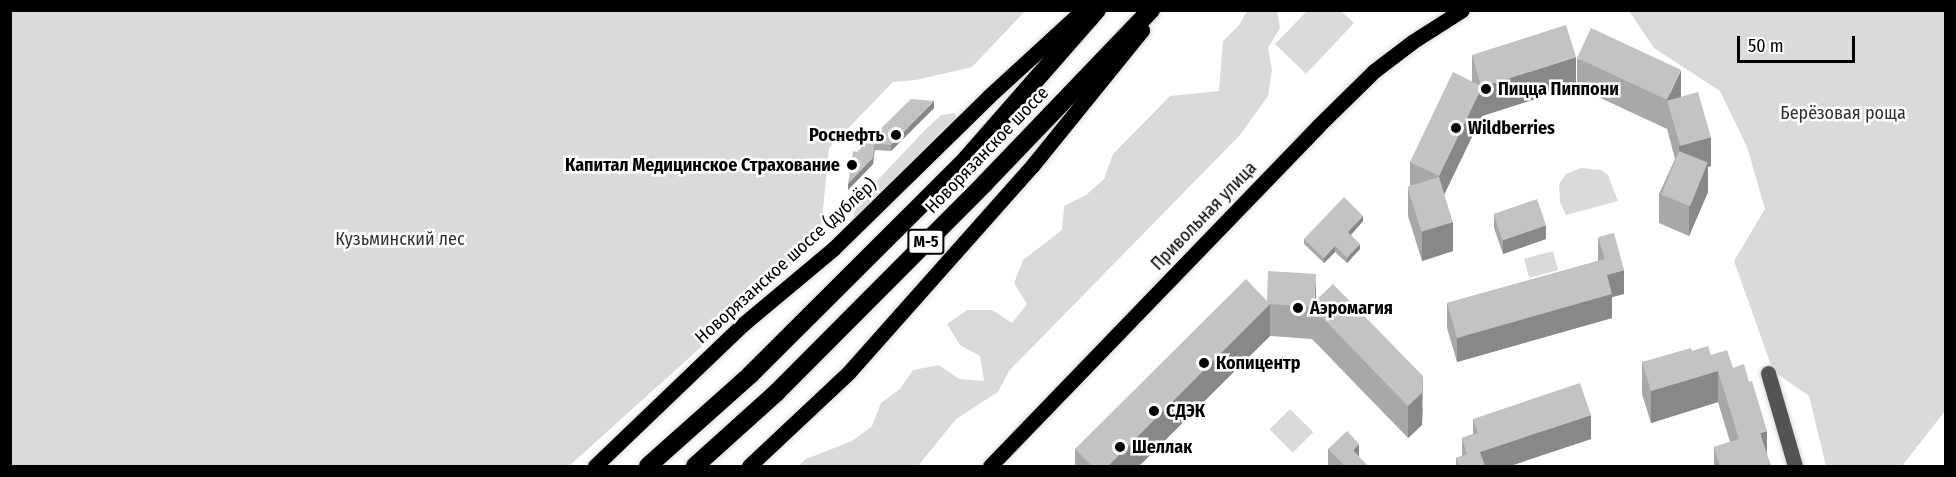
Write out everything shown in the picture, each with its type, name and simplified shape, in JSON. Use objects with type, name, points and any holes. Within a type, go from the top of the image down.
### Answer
[{"type":"highway","name":"Новорязанское шоссе","points":[[648,466],[750,375],[954,172],[1097,10]]},
{"type":"highway","name":"Новорязанское шоссе","points":[[695,466],[801,368],[1151,10]]},
{"type":"main road","name":"Новорязанское шоссе (дублёр)","points":[[595,466],[742,325],[833,249],[988,97],[1083,10]]},
{"type":"main road","points":[[749,466],[849,372],[934,278],[1032,166],[1158,10]]},
{"type":"main road","name":"Привольная улица","points":[[990,466],[1365,79],[1412,42],[1462,10]]},
{"type":"street","points":[[1768,373],[1795,466]]},
{"type":"green space","name":"Кузьминский лес","points":[[10,11],[1025,11],[972,67],[916,80],[893,82],[829,148],[820,240],[569,466],[11,466]]},
{"type":"green space","points":[[1247,11],[1277,11],[1280,28],[1268,48],[1272,70],[1268,96],[1240,135],[1009,371],[998,392],[956,419],[918,466],[798,466],[806,459],[852,441],[872,426],[881,403],[900,389],[913,370],[939,365],[959,379],[984,381],[980,356],[960,345],[947,324],[967,310],[992,310],[1012,323],[1027,304],[1014,283],[1023,260],[1062,230],[1064,206],[1086,195],[1104,179],[1113,154],[1170,96],[1219,91],[1223,41],[1240,24]]},
{"type":"green space","points":[[1307,11],[1341,11],[1354,23],[1306,74],[1275,44]]},
{"type":"green space","name":"Берёзовая роща","points":[[1629,11],[1945,11],[1945,411],[1902,466],[1826,466],[1809,396],[1773,371],[1734,261],[1765,209],[1747,147],[1720,91],[1654,48]]},
{"type":"green space","points":[[955,113],[957,118],[853,219],[856,203],[924,131],[941,115]]},
{"type":"green space","points":[[1581,168],[1601,170],[1608,175],[1618,201],[1566,215],[1560,202],[1559,184],[1566,174]]},
{"type":"green space","points":[[1553,251],[1558,270],[1529,278],[1524,259]]},
{"type":"green space","points":[[1290,409],[1313,432],[1293,453],[1269,430]]},
{"type":"building","points":[[1566,25],[1576,57],[1482,87],[1439,176],[1410,162],[1453,72],[1481,86],[1472,55]]},
{"type":"building","points":[[1591,28],[1681,70],[1667,100],[1577,58]]},
{"type":"building","points":[[1698,92],[1711,137],[1680,146],[1667,101]]},
{"type":"building","points":[[911,99],[934,101],[891,145],[875,144],[873,158],[848,184],[853,151],[857,152]]},
{"type":"building","points":[[1679,151],[1708,163],[1690,206],[1661,195]]},
{"type":"building","points":[[1439,177],[1453,222],[1421,232],[1407,187]]},
{"type":"building","points":[[1344,197],[1363,216],[1348,232],[1360,244],[1347,258],[1335,246],[1324,258],[1304,239]]},
{"type":"building","points":[[1537,199],[1546,225],[1503,240],[1494,214]]},
{"type":"building","points":[[1614,233],[1624,270],[1607,275],[1612,294],[1457,338],[1447,303],[1605,259],[1598,237]]},
{"type":"building","points":[[1268,271],[1316,274],[1314,302],[1333,284],[1423,376],[1422,393],[1408,406],[1312,307],[1270,304],[1108,466],[1092,466],[1075,449],[1246,279],[1267,301]]},
{"type":"building","points":[[1708,346],[1711,355],[1727,350],[1733,368],[1744,364],[1749,382],[1752,381],[1767,431],[1760,433],[1771,466],[1720,466],[1714,447],[1739,439],[1718,371],[1651,391],[1642,362],[1691,348],[1692,351]]},
{"type":"building","points":[[1580,383],[1591,415],[1480,452],[1485,466],[1459,466],[1456,458],[1467,454],[1462,438],[1478,433],[1473,419]]},
{"type":"building","points":[[1347,431],[1359,444],[1353,450],[1367,465],[1341,466],[1343,464],[1328,449]]},
{"type":"place","name":"Пицца Пиппони","points":[[1486,89]]},
{"type":"place","name":"Wildberries","points":[[1456,128]]},
{"type":"place","name":"Роснефть","points":[[896,135]]},
{"type":"place","name":"Капитал Медицинское Страхование","points":[[852,165]]},
{"type":"place","name":"Аэромагия","points":[[1298,308]]},
{"type":"place","name":"Копицентр","points":[[1204,363]]},
{"type":"place","name":"СДЭК","points":[[1154,411]]},
{"type":"place","name":"Шеллак","points":[[1120,447]]}]
